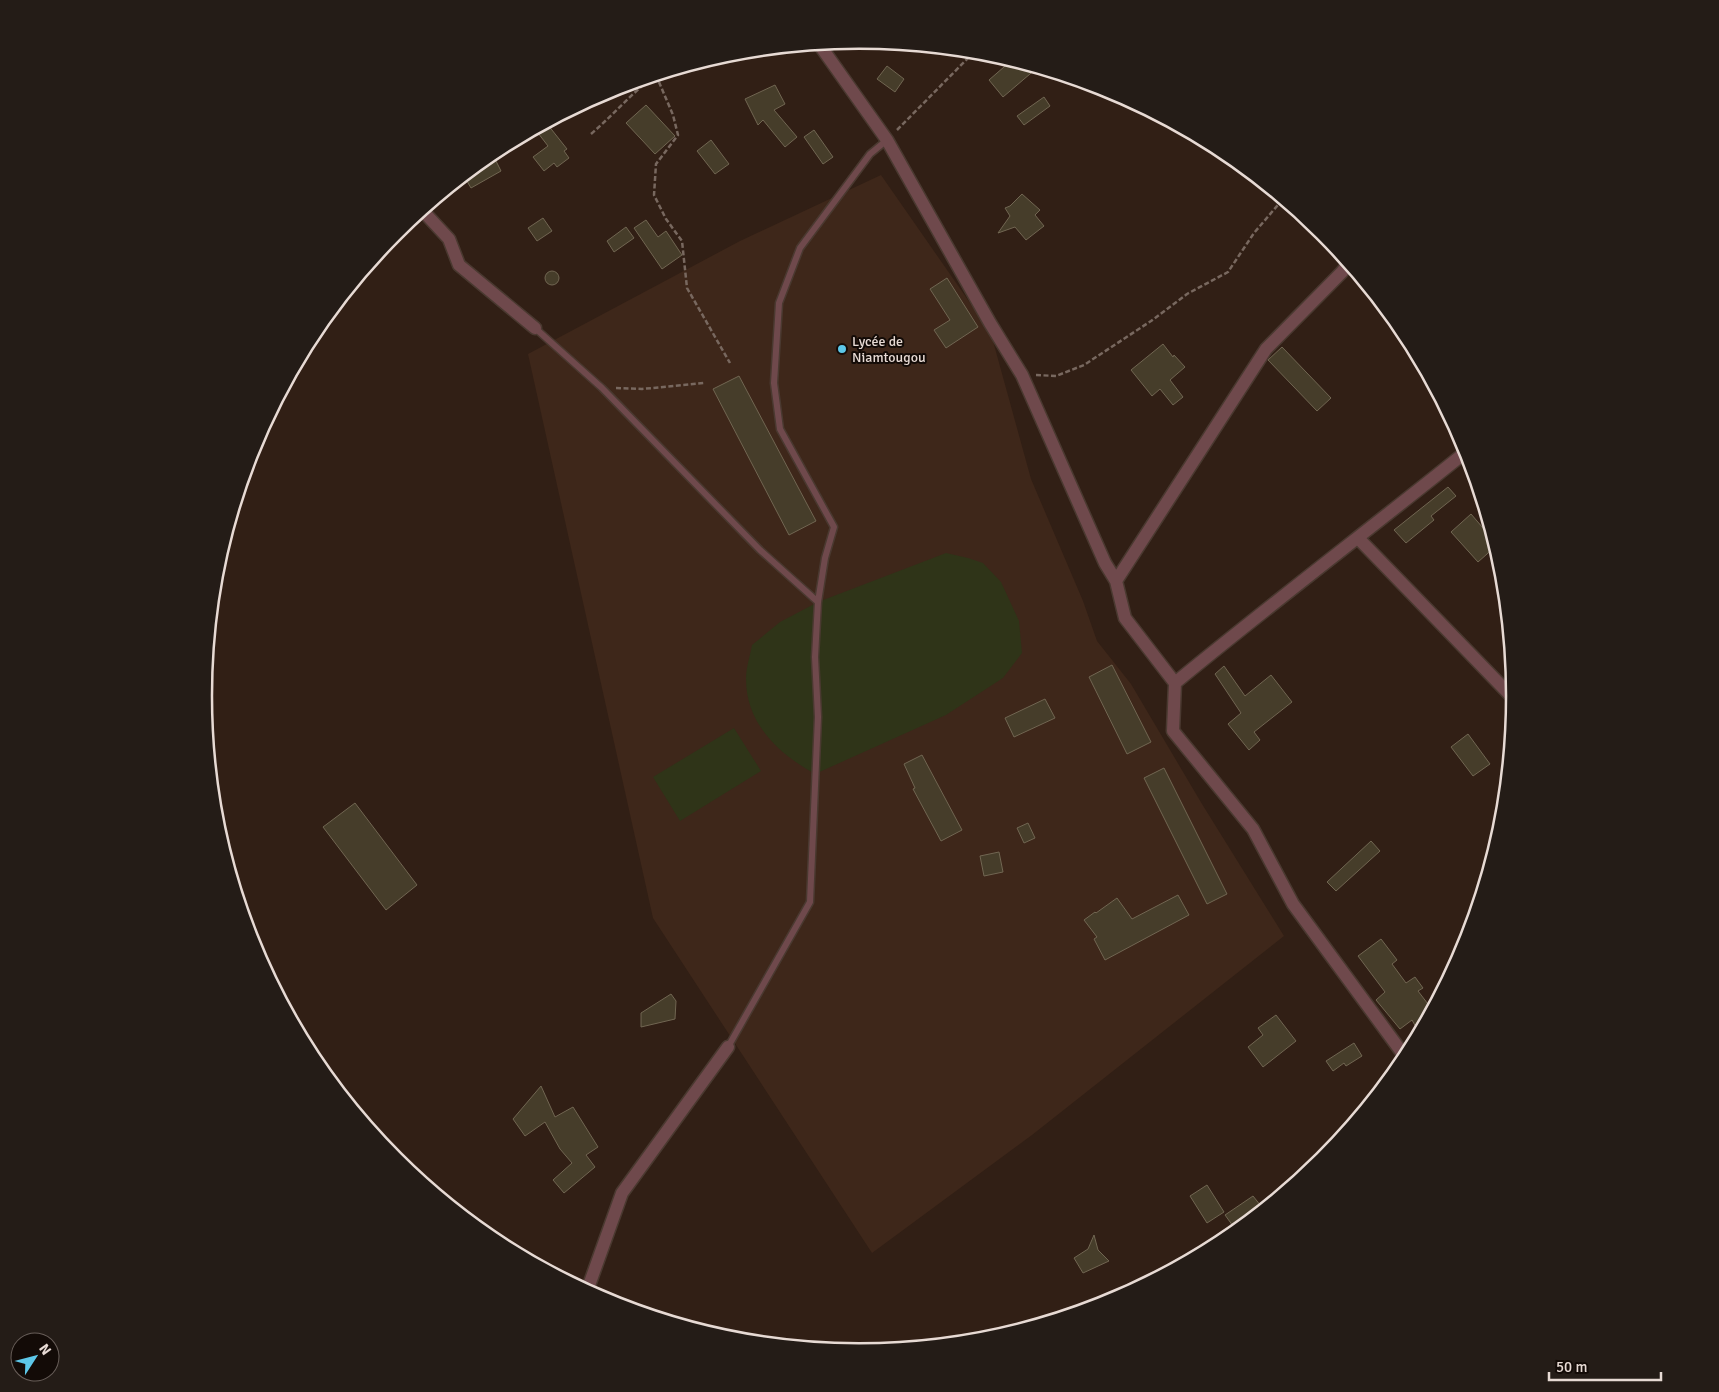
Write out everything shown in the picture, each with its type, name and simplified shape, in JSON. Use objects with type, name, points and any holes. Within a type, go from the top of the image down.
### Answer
[{"type":"street","points":[[823,50],[887,140],[937,231],[1022,375],[1105,563],[1116,581],[1126,618],[1175,683],[1173,732],[1253,829],[1293,904],[1401,1051]]},
{"type":"street","points":[[427,215],[449,239],[459,265],[535,328]]},
{"type":"street","points":[[1116,581],[1266,348],[1345,268]]},
{"type":"street","points":[[1175,683],[1253,619],[1460,456]]},
{"type":"street","points":[[1358,538],[1507,692]]},
{"type":"street","points":[[589,1284],[622,1193],[728,1047]]},
{"type":"lane","points":[[728,1047],[810,902],[818,717],[815,657],[818,602],[825,558],[834,526],[780,429],[774,383],[779,303],[800,248],[870,154],[887,140]]},
{"type":"lane","points":[[535,328],[602,388],[760,550],[818,602]]},
{"type":"path","points":[[887,140],[968,58]]},
{"type":"path","points":[[657,81],[674,115],[678,135],[656,164],[654,195],[666,220],[682,241],[687,288],[730,364]]},
{"type":"path","points":[[591,134],[641,87]]},
{"type":"path","points":[[1022,375],[1056,376],[1084,365],[1187,294],[1228,272],[1254,233],[1279,203]]},
{"type":"path","points":[[602,388],[642,390],[704,383]]},
{"type":"shaded area","name":"Lycée de Niamtougou","points":[[881,175],[984,323],[993,341],[1031,479],[1083,601],[1097,641],[1131,684],[1202,804],[1284,936],[1032,1135],[872,1253],[653,918],[528,354],[740,241]]},
{"type":"green space","points":[[946,553],[983,563],[1001,582],[1019,621],[1022,653],[1003,678],[946,715],[815,774],[789,757],[777,747],[758,724],[747,695],[747,666],[752,645],[780,622],[818,602]]},
{"type":"green space","points":[[734,728],[761,771],[680,821],[653,777]]},
{"type":"building","points":[[887,66],[904,79],[895,92],[877,79]]},
{"type":"building","points":[[1005,66],[1032,72],[1003,97],[989,80]]},
{"type":"building","points":[[775,85],[785,104],[774,110],[797,137],[785,147],[763,120],[758,125],[745,99]]},
{"type":"building","points":[[1044,97],[1050,106],[1024,125],[1017,116]]},
{"type":"building","points":[[646,105],[675,136],[655,154],[626,123]]},
{"type":"building","points":[[550,127],[567,149],[564,151],[569,158],[557,167],[554,163],[544,171],[533,157],[548,146],[538,134]]},
{"type":"building","points":[[814,130],[833,157],[823,164],[804,137]]},
{"type":"building","points":[[711,140],[729,164],[715,174],[697,151]]},
{"type":"building","points":[[496,161],[501,171],[471,188],[467,181]]},
{"type":"building","points":[[1022,194],[1040,210],[1035,215],[1044,226],[1026,240],[1015,227],[998,233],[1010,216],[1005,208],[1010,206]]},
{"type":"building","points":[[543,218],[552,231],[537,241],[528,228]]},
{"type":"building","points":[[646,220],[658,237],[666,231],[682,255],[662,269],[634,228]]},
{"type":"building","points":[[626,227],[634,238],[614,252],[607,241]]},
{"type":"building","points":[[552,271],[557,273],[559,278],[557,283],[552,285],[547,283],[545,278],[547,273]]},
{"type":"building","points":[[947,278],[978,327],[946,348],[934,330],[950,320],[930,289]]},
{"type":"building","points":[[1163,344],[1173,357],[1174,355],[1185,367],[1170,380],[1183,397],[1173,405],[1160,389],[1152,396],[1131,370]]},
{"type":"building","points":[[1282,347],[1331,398],[1317,411],[1268,360]]},
{"type":"building","points":[[739,376],[816,521],[789,535],[713,389]]},
{"type":"building","points":[[1448,487],[1456,496],[1431,516],[1434,520],[1406,543],[1394,530]]},
{"type":"building","points":[[1471,514],[1486,531],[1490,551],[1478,562],[1451,532]]},
{"type":"building","points":[[1112,665],[1151,742],[1127,754],[1089,677]]},
{"type":"building","points":[[1224,666],[1245,696],[1271,675],[1292,702],[1254,732],[1260,740],[1249,750],[1228,724],[1241,713],[1215,674]]},
{"type":"building","points":[[1045,699],[1055,718],[1014,737],[1005,718]]},
{"type":"building","points":[[1468,734],[1490,764],[1473,776],[1451,747]]},
{"type":"building","points":[[922,755],[962,830],[941,841],[913,789],[915,788],[904,764]]},
{"type":"building","points":[[1164,768],[1227,894],[1207,904],[1144,778]]},
{"type":"building","points":[[355,803],[417,885],[386,910],[323,827]]},
{"type":"building","points":[[1028,823],[1035,838],[1024,843],[1017,828]]},
{"type":"building","points":[[1371,841],[1380,851],[1336,891],[1327,882]]},
{"type":"building","points":[[999,852],[1003,872],[984,876],[980,856]]},
{"type":"building","points":[[1178,895],[1189,915],[1105,960],[1094,939],[1097,937],[1084,920],[1117,898],[1132,919]]},
{"type":"building","points":[[1381,939],[1397,960],[1392,964],[1406,983],[1415,977],[1423,988],[1418,991],[1428,1004],[1416,1027],[1412,1020],[1400,1029],[1376,1000],[1385,992],[1358,956]]},
{"type":"building","points":[[671,994],[676,1001],[675,1019],[641,1027],[641,1013]]},
{"type":"building","points":[[1276,1015],[1296,1041],[1263,1067],[1248,1047],[1263,1035],[1258,1028]]},
{"type":"building","points":[[1354,1043],[1362,1056],[1346,1066],[1344,1063],[1333,1071],[1326,1061]]},
{"type":"building","points":[[541,1086],[555,1117],[573,1107],[598,1147],[586,1155],[595,1167],[564,1193],[553,1180],[572,1163],[560,1149],[545,1122],[525,1136],[513,1119]]},
{"type":"building","points":[[1207,1185],[1224,1212],[1207,1223],[1190,1196]]},
{"type":"building","points":[[1253,1196],[1260,1204],[1232,1225],[1225,1215]]},
{"type":"building","points":[[1094,1235],[1098,1250],[1109,1261],[1083,1273],[1074,1258],[1088,1249]]},
{"type":"place","name":"Lycée de Niamtougou","points":[[842,349]]}]
